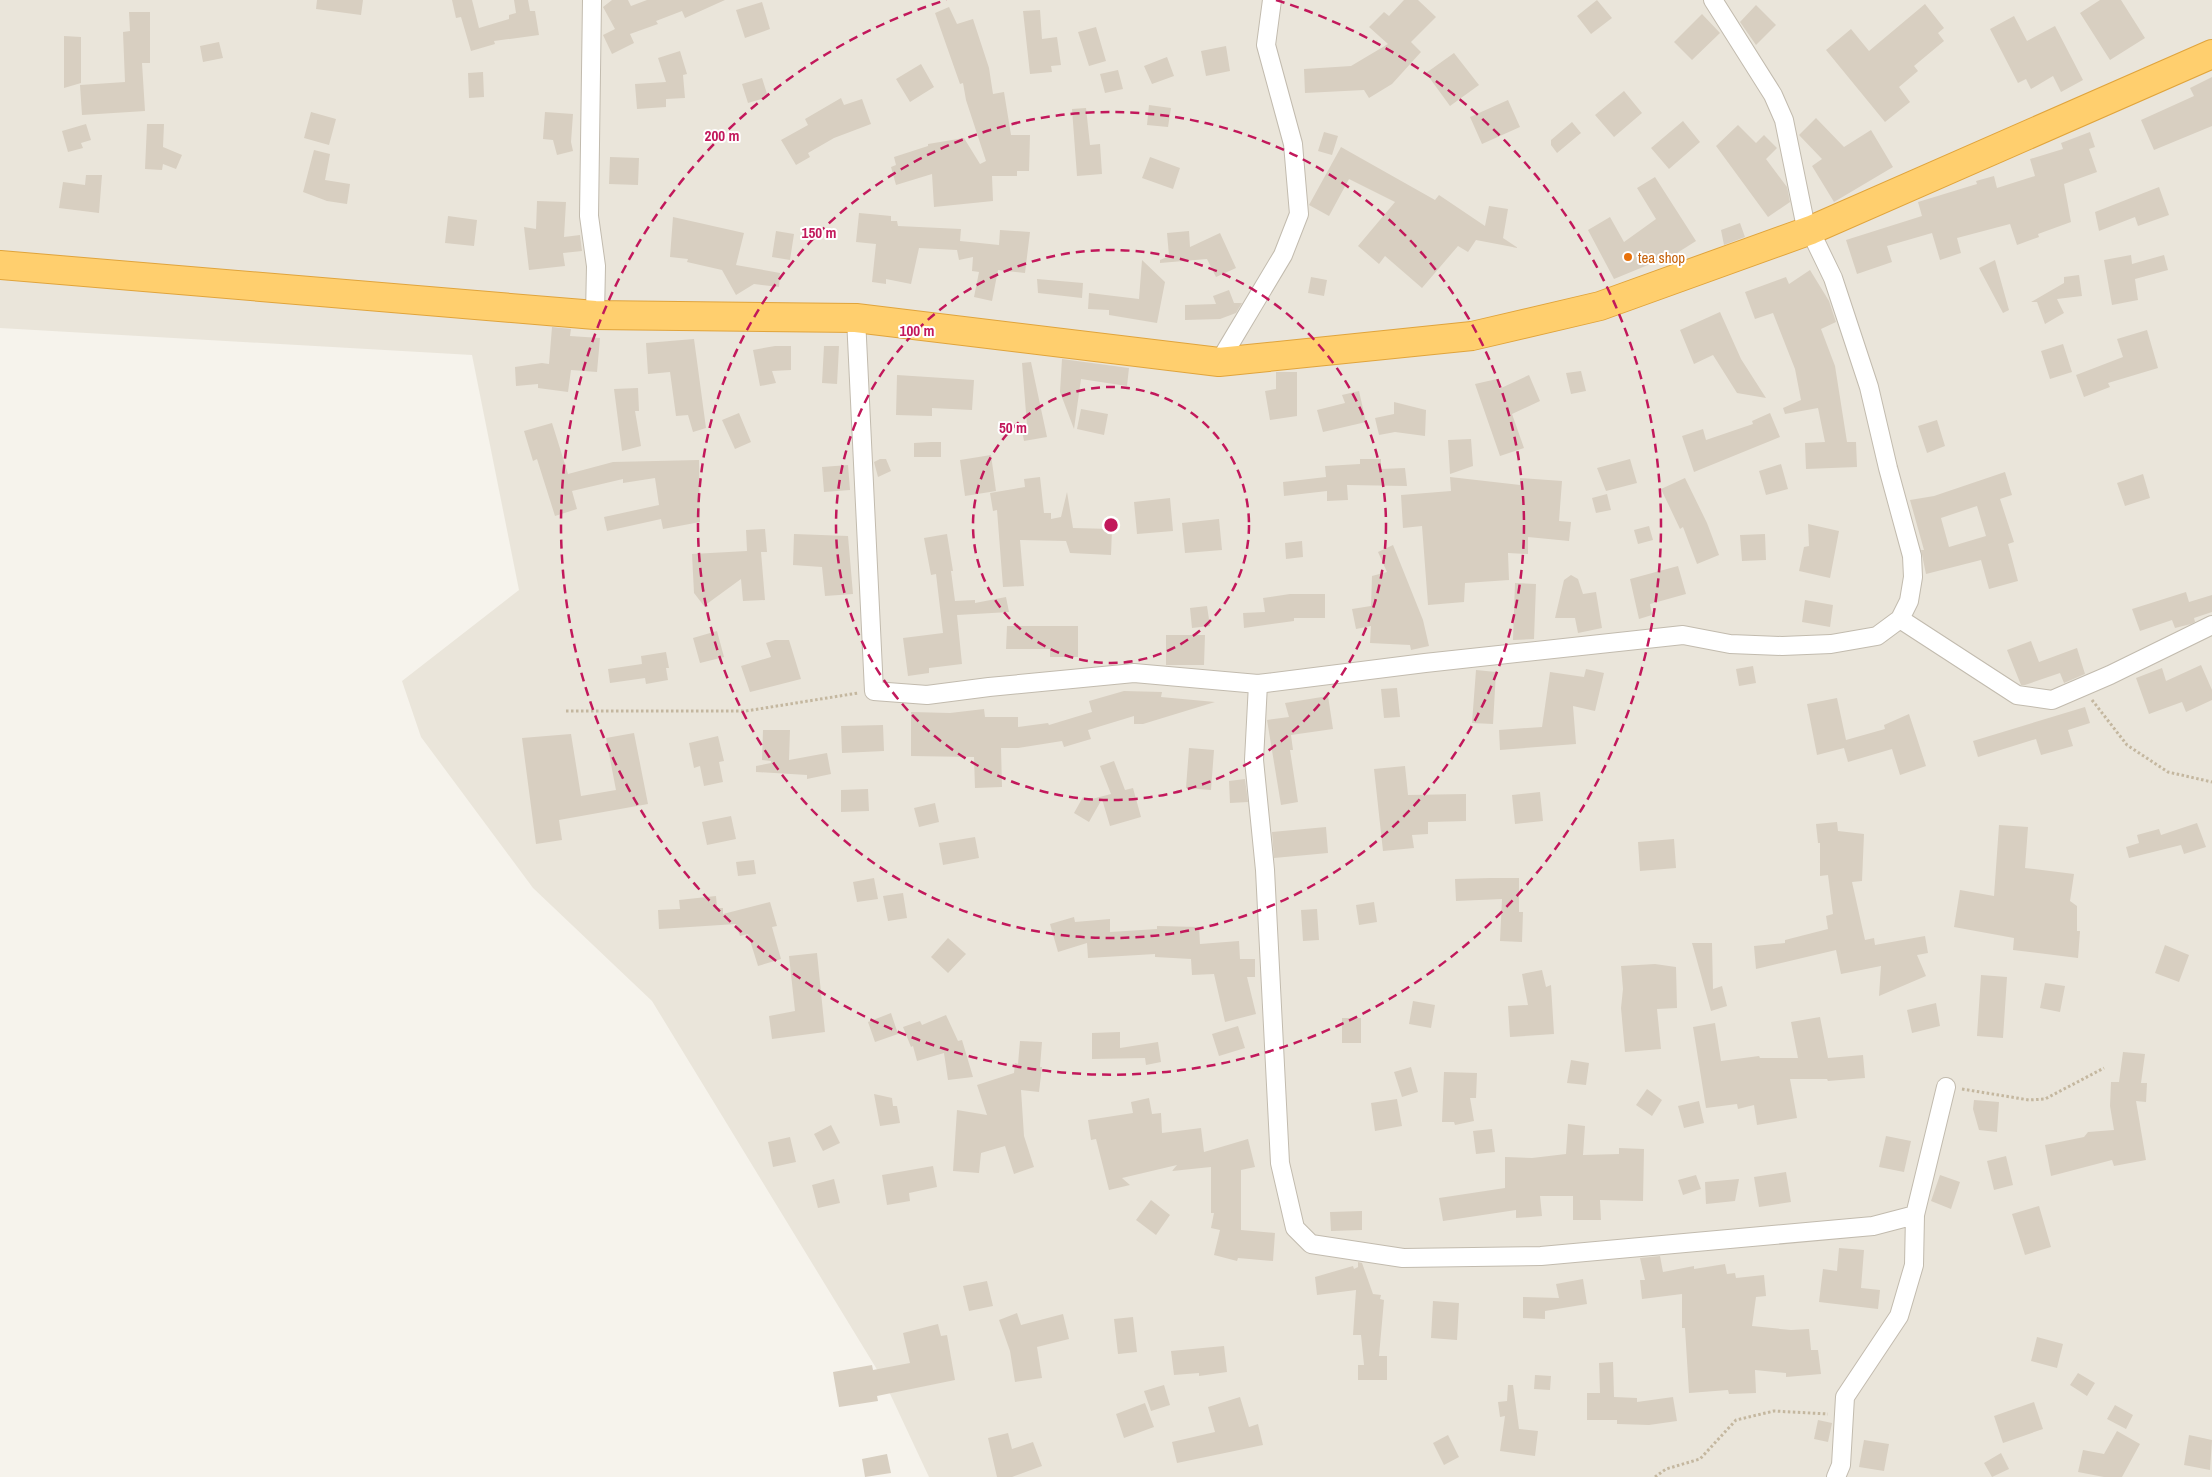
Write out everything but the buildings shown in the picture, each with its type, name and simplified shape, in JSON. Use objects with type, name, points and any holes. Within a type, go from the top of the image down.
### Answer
[{"type":"highway","points":[[0,265],[595,315],[856,318],[1219,362],[1472,336],[1600,306],[1811,230],[2212,54]]},
{"type":"street","points":[[592,0],[589,216],[596,266],[595,315]]},
{"type":"street","points":[[1219,362],[1283,255],[1299,214],[1293,144],[1266,45],[1272,0]]},
{"type":"street","points":[[856,318],[874,691],[927,695],[989,687],[1134,674],[1258,684],[1425,663],[1683,635],[1730,644],[1782,646],[1831,644],[1877,636],[1900,619],[1909,601],[1913,577],[1912,556],[1888,468],[1869,387],[1833,278],[1804,218],[1784,120],[1774,95],[1713,0]]},
{"type":"street","points":[[1900,619],[2016,695],[2052,700],[2082,688],[2212,625]]},
{"type":"street","points":[[1258,684],[1254,760],[1266,879],[1280,1163],[1295,1228],[1311,1244],[1403,1258],[1541,1256],[1872,1226],[1915,1215]]},
{"type":"street","points":[[1836,1477],[1841,1464],[1844,1397],[1899,1316],[1914,1265],[1915,1215],[1946,1087]]},
{"type":"path","points":[[2082,688],[2127,745],[2168,772],[2212,782]]},
{"type":"path","points":[[566,711],[746,711],[874,691]]},
{"type":"path","points":[[1946,1087],[2029,1100],[2045,1099],[2104,1068]]},
{"type":"path","points":[[1655,1477],[1666,1469],[1700,1459],[1736,1420],[1774,1411],[1844,1416]]},
{"type":"shaded area","points":[[0,0],[2212,0],[2212,1477],[929,1477],[884,1381],[652,1001],[533,888],[421,737],[402,681],[519,590],[472,355],[0,328]]},
{"type":"place","name":"tea shop","points":[[1628,257]]}]
